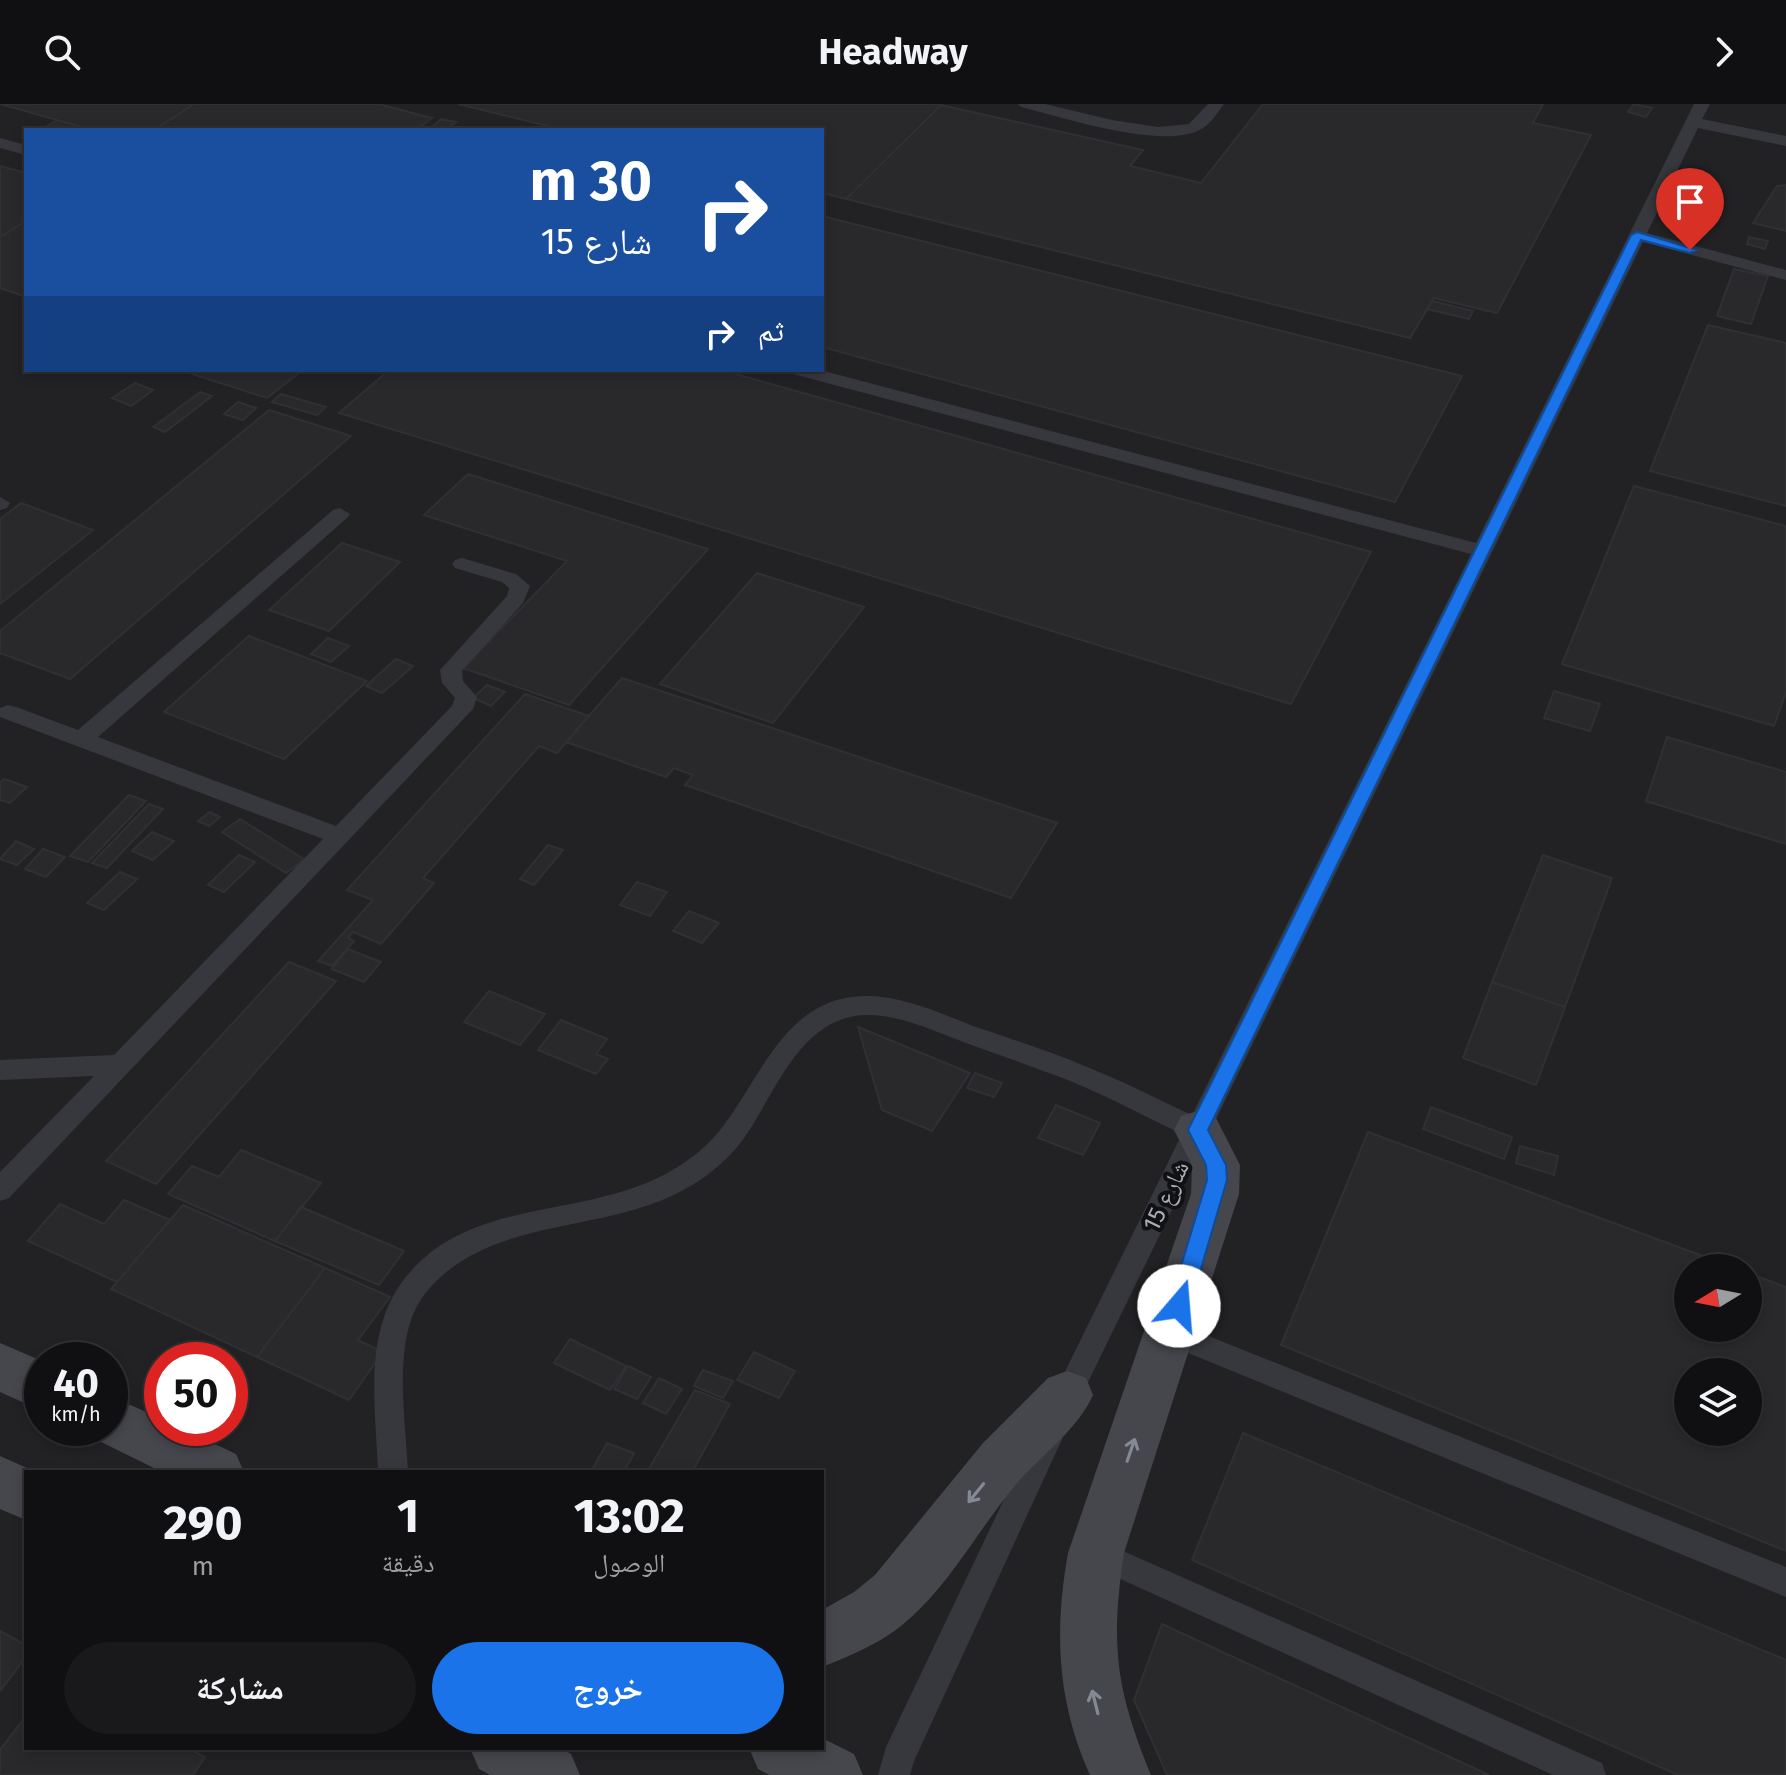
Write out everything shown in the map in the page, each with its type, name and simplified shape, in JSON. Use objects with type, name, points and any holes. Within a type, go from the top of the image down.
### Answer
[{"type":"main road","points":[[1121,1775],[1110,1753],[1094,1702],[1085,1650],[1087,1600],[1096,1553],[1171,1333],[1217,1180],[1216,1165],[1198,1130]]},
{"type":"main road","points":[[0,1366],[24,1378]]},
{"type":"main road","points":[[824,1638],[858,1623],[887,1603],[912,1579],[986,1480],[1067,1395]]},
{"type":"main road","points":[[128,1429],[213,1470]]},
{"type":"main road","points":[[0,1481],[24,1494]]},
{"type":"main road","points":[[504,1750],[550,1775]]},
{"type":"main road","points":[[783,1750],[833,1775]]},
{"type":"lane","points":[[1026,104],[1139,129],[1167,132],[1193,128],[1216,104]]},
{"type":"lane","points":[[1697,113],[1786,141]]},
{"type":"lane","name":"شارع 15","points":[[894,1775],[898,1759],[1067,1395],[1697,113]]},
{"type":"lane","points":[[0,143],[24,149]]},
{"type":"lane","points":[[1637,235],[1786,275]]},
{"type":"lane","points":[[807,372],[1483,551]]},
{"type":"lane","points":[[81,740],[340,514]]},
{"type":"lane","points":[[0,1190],[462,709],[466,697],[453,683],[451,670],[519,592],[516,581],[462,564]]},
{"type":"lane","points":[[8,712],[339,836]]},
{"type":"lane","points":[[393,1470],[390,1360],[395,1323],[413,1288],[440,1259],[475,1238],[514,1225],[608,1209],[645,1197],[679,1181],[708,1159],[731,1134],[786,1047],[800,1030],[818,1017],[862,1005],[906,1011],[1079,1074],[1198,1130]]},
{"type":"lane","points":[[0,1070],[120,1065]]},
{"type":"lane","points":[[1171,1333],[1786,1582]]},
{"type":"lane","points":[[1096,1553],[1590,1775]]},
{"type":"shaded area","points":[[0,104],[1786,104],[1786,1775],[0,1775]]},
{"type":"building","points":[[0,104],[194,104],[157,128],[86,128]]},
{"type":"building","points":[[194,104],[378,104],[432,118],[419,128],[157,128]]},
{"type":"building","points":[[458,104],[941,105],[846,199],[824,194],[824,128],[556,128]]},
{"type":"building","points":[[1263,104],[1543,104],[1533,123],[1591,135],[1497,313],[1434,298],[1410,338],[846,199],[941,105],[1143,150],[1130,166],[1201,183]]},
{"type":"building","points":[[1634,104],[1652,108],[1646,117],[1628,112]]},
{"type":"building","points":[[441,119],[456,122],[448,128],[431,128]]},
{"type":"building","points":[[57,120],[86,128],[44,128]]},
{"type":"building","points":[[0,166],[24,172],[24,222],[0,237]]},
{"type":"building","points":[[1786,185],[1786,231],[1753,223],[1777,186]]},
{"type":"building","points":[[824,216],[1462,376],[1395,502],[824,348]]},
{"type":"building","points":[[24,222],[24,296],[0,288],[0,237]]},
{"type":"building","points":[[1749,237],[1768,241],[1765,249],[1747,244]]},
{"type":"building","points":[[1734,269],[1768,276],[1751,324],[1717,316]]},
{"type":"building","points":[[1432,301],[1473,311],[1469,319],[1427,309]]},
{"type":"building","points":[[1708,325],[1786,343],[1786,506],[1650,471]]},
{"type":"building","points":[[186,372],[300,372],[267,398]]},
{"type":"building","points":[[387,372],[728,372],[1371,552],[1291,704],[339,413]]},
{"type":"building","points":[[135,383],[153,390],[131,406],[112,398]]},
{"type":"building","points":[[200,392],[212,396],[165,432],[153,427]]},
{"type":"building","points":[[281,394],[326,407],[317,415],[272,402]]},
{"type":"building","points":[[238,402],[256,408],[243,420],[224,414]]},
{"type":"building","points":[[269,410],[351,436],[70,679],[0,653],[0,631]]},
{"type":"building","points":[[468,474],[708,549],[569,705],[463,668],[567,561],[424,515]]},
{"type":"building","points":[[1634,486],[1786,526],[1786,692],[1774,726],[1562,664]]},
{"type":"building","points":[[21,503],[93,530],[0,604],[0,519]]},
{"type":"building","points":[[342,543],[400,562],[329,631],[269,610]]},
{"type":"building","points":[[757,573],[864,607],[773,723],[660,684]]},
{"type":"building","points":[[249,636],[367,681],[284,759],[164,712]]},
{"type":"building","points":[[328,638],[349,646],[331,662],[311,654]]},
{"type":"building","points":[[396,659],[413,666],[382,693],[366,686]]},
{"type":"building","points":[[622,678],[1057,823],[1011,898],[685,785],[693,775],[674,768],[666,777],[566,742]]},
{"type":"building","points":[[487,685],[505,692],[491,706],[473,698]]},
{"type":"building","points":[[1554,691],[1600,704],[1590,731],[1544,718]]},
{"type":"building","points":[[525,694],[589,716],[557,753],[539,746],[423,878],[434,883],[381,944],[353,932],[348,938],[354,941],[332,966],[318,961],[373,900],[347,890]]},
{"type":"building","points":[[1667,737],[1786,772],[1786,844],[1646,801]]},
{"type":"building","points":[[4,779],[27,787],[10,803],[0,800],[0,783]]},
{"type":"building","points":[[129,795],[146,801],[88,862],[70,856]]},
{"type":"building","points":[[149,804],[163,809],[107,868],[92,863]]},
{"type":"building","points":[[210,812],[220,817],[209,826],[198,821]]},
{"type":"building","points":[[240,819],[304,859],[286,873],[222,832]]},
{"type":"building","points":[[152,832],[174,841],[153,860],[132,851]]},
{"type":"building","points":[[16,841],[34,849],[17,865],[0,859]]},
{"type":"building","points":[[548,845],[563,850],[534,885],[520,879]]},
{"type":"building","points":[[43,849],[65,857],[46,877],[25,869]]},
{"type":"building","points":[[239,855],[255,862],[224,892],[208,885]]},
{"type":"building","points":[[1543,855],[1612,878],[1565,1007],[1492,982]]},
{"type":"building","points":[[120,872],[137,879],[104,910],[87,903]]},
{"type":"building","points":[[637,882],[667,892],[650,916],[620,905]]},
{"type":"building","points":[[689,911],[719,923],[702,943],[673,931]]},
{"type":"building","points":[[348,949],[381,962],[364,982],[332,969]]},
{"type":"building","points":[[289,962],[336,981],[156,1184],[106,1161]]},
{"type":"building","points":[[1492,982],[1565,1007],[1536,1085],[1463,1058]]},
{"type":"building","points":[[489,991],[545,1014],[520,1045],[464,1022]]},
{"type":"building","points":[[561,1020],[607,1039],[596,1054],[608,1059],[596,1074],[538,1050]]},
{"type":"building","points":[[858,1027],[970,1073],[932,1131],[882,1110]]},
{"type":"building","points":[[975,1073],[1002,1083],[994,1097],[967,1088]]},
{"type":"building","points":[[1056,1105],[1100,1123],[1083,1155],[1038,1138]]},
{"type":"building","points":[[1431,1107],[1512,1137],[1504,1159],[1423,1129]]},
{"type":"building","points":[[1368,1132],[1697,1254],[1674,1254],[1674,1342],[1762,1342],[1762,1278],[1786,1287],[1786,1551],[1281,1345]]},
{"type":"building","points":[[1520,1146],[1558,1156],[1554,1175],[1516,1163]]},
{"type":"building","points":[[241,1150],[321,1183],[275,1241],[168,1194],[192,1166],[219,1177]]},
{"type":"building","points":[[124,1200],[170,1220],[117,1282],[28,1241],[60,1204],[104,1224]]},
{"type":"building","points":[[183,1205],[325,1268],[257,1357],[248,1353],[248,1342],[225,1342],[111,1289]]},
{"type":"building","points":[[301,1207],[404,1251],[379,1285],[275,1241]]},
{"type":"building","points":[[325,1268],[390,1297],[358,1340],[383,1352],[349,1400],[257,1357]]},
{"type":"building","points":[[570,1339],[626,1366],[610,1390],[554,1363]]},
{"type":"building","points":[[754,1352],[795,1371],[779,1398],[737,1380]]},
{"type":"building","points":[[628,1366],[651,1377],[637,1399],[614,1389]]},
{"type":"building","points":[[703,1370],[733,1381],[723,1398],[694,1386]]},
{"type":"building","points":[[659,1378],[682,1389],[666,1414],[643,1403]]},
{"type":"building","points":[[695,1390],[730,1404],[693,1470],[648,1470]]},
{"type":"building","points":[[1243,1433],[1786,1660],[1786,1775],[1678,1775],[1192,1560]]},
{"type":"building","points":[[607,1443],[634,1453],[625,1470],[593,1468]]},
{"type":"building","points":[[1162,1624],[1489,1775],[1167,1775],[1134,1700]]},
{"type":"building","points":[[0,1631],[24,1644],[24,1660],[0,1691]]},
{"type":"building","points":[[24,1719],[24,1750],[192,1750],[205,1757],[193,1775],[0,1775],[0,1750]]},
{"type":"route","points":[[1179,1306],[1217,1180],[1216,1165],[1198,1130],[1637,235],[1690,250]]}]
